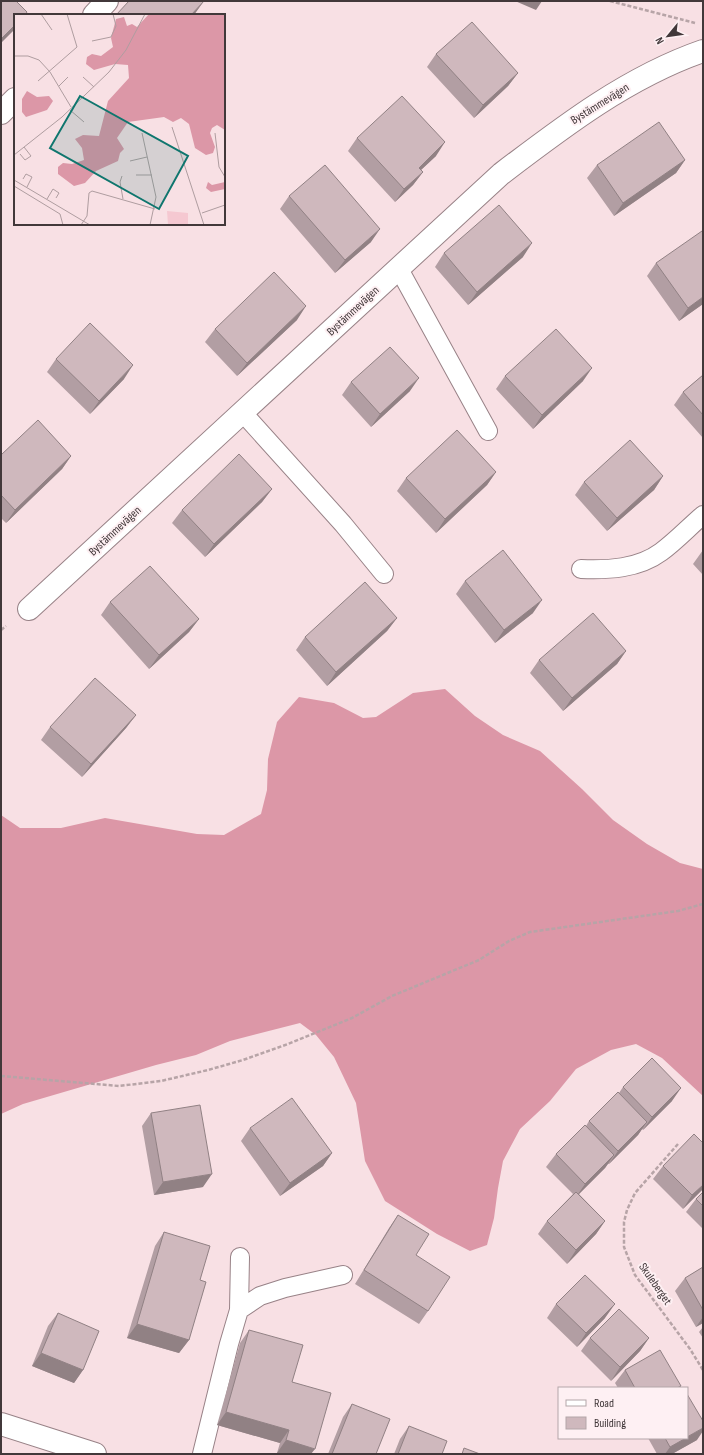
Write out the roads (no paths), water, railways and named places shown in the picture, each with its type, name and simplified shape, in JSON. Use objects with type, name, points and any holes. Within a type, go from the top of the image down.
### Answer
[{"type":"street","points":[[95,14],[107,1]]},
{"type":"street","name":"Bystämmevägen","points":[[29,610],[501,174],[553,134],[606,98],[659,69],[703,51]]},
{"type":"street","points":[[1,113],[14,100]]},
{"type":"street","points":[[1,1424],[95,1454]]},
{"type":"lane","points":[[398,269],[488,431]]},
{"type":"lane","points":[[243,413],[343,524],[384,574]]},
{"type":"lane","points":[[581,569],[605,570],[629,566],[645,561],[660,552],[703,515]]},
{"type":"lane","points":[[202,1454],[229,1344],[239,1310],[240,1256]]},
{"type":"lane","points":[[239,1310],[260,1296],[285,1288],[343,1275]]}]
